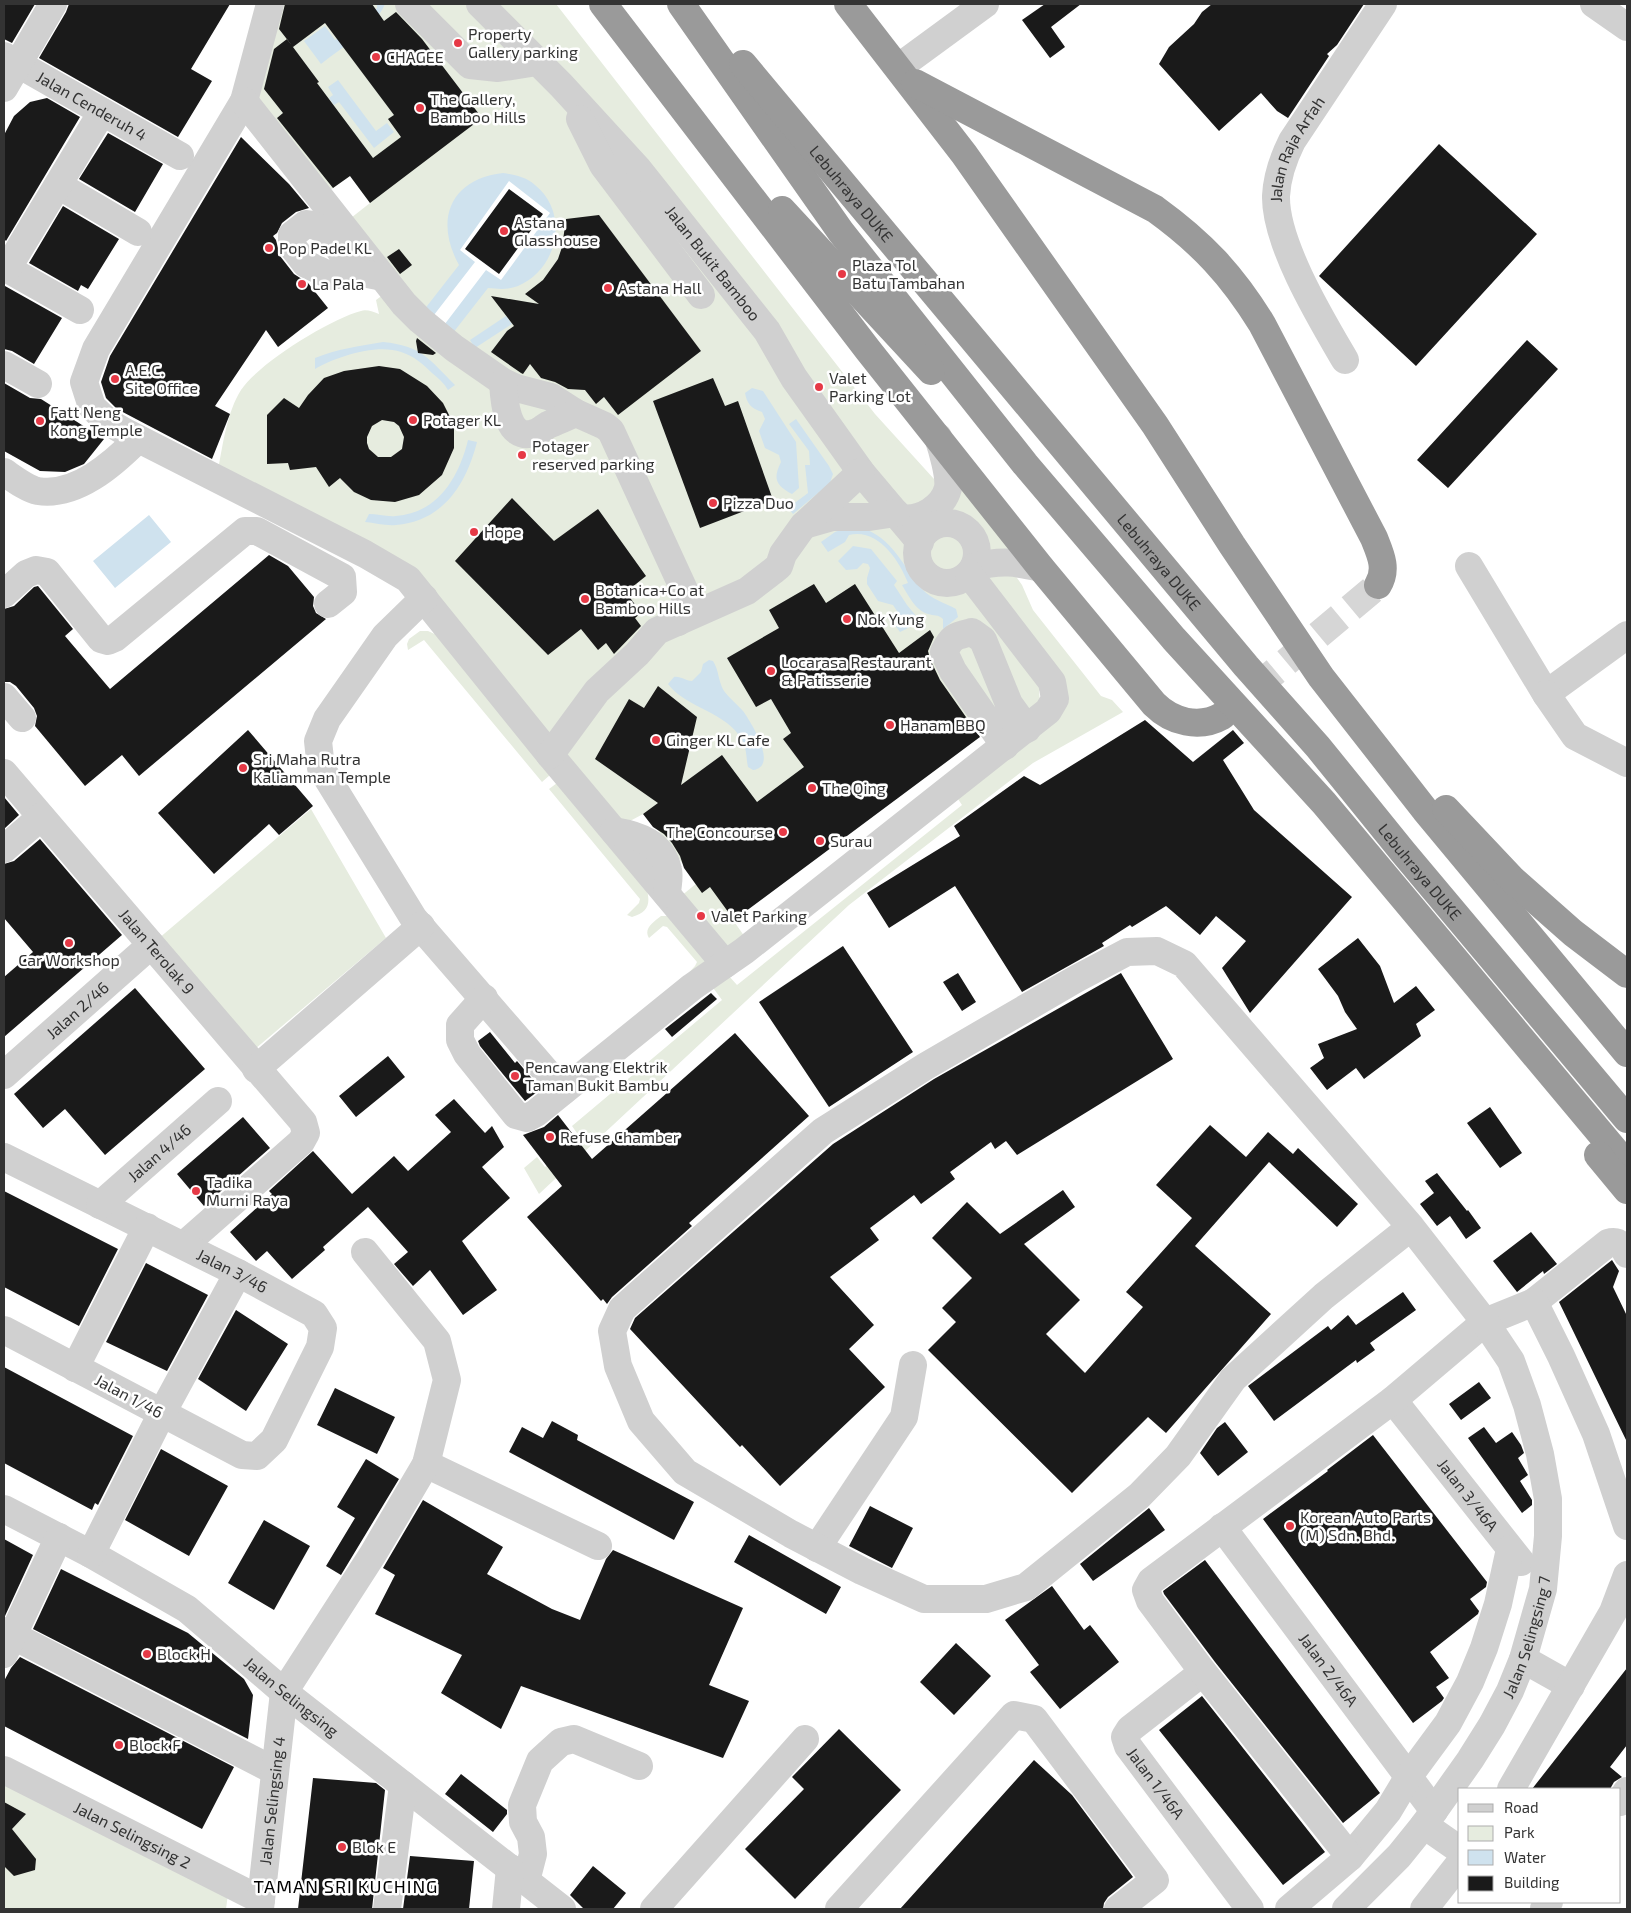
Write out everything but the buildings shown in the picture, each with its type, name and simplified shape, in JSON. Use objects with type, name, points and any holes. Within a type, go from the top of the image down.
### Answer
[{"type":"highway","points":[[603,4],[868,350],[1041,568],[1164,713],[1173,718],[1194,723],[1212,722],[1222,716]]},
{"type":"highway","points":[[681,4],[841,232],[1025,464],[1174,639],[1324,803],[1627,1165]]},
{"type":"highway","name":"Lebuhraya DUKE","points":[[692,4],[1246,666],[1318,748],[1627,1119]]},
{"type":"highway","points":[[848,4],[964,154],[1155,425],[1232,545],[1321,676],[1425,810],[1627,1053]]},
{"type":"highway","points":[[903,73],[1155,209],[1184,230],[1212,256],[1243,293],[1262,324],[1374,538],[1383,565],[1382,579],[1378,585]]},
{"type":"highway","points":[[674,96],[920,360],[1025,464]]},
{"type":"highway","points":[[1321,676],[1513,880],[1573,933],[1627,974]]},
{"type":"highway","points":[[1324,803],[1477,1008],[1627,1190]]},
{"type":"highway","points":[[1415,912],[1627,1134]]},
{"type":"street","points":[[4,88],[11,60],[53,4]]},
{"type":"street","points":[[270,4],[244,101],[117,324],[96,349],[84,382],[92,408],[132,444],[364,554],[408,579],[550,754],[725,964]]},
{"type":"street","points":[[409,4],[470,66],[498,68],[537,62]]},
{"type":"street","name":"Jalan Bukit Bamboo","points":[[480,4],[566,90],[638,168],[767,331],[794,378],[861,472],[898,515],[927,534]]},
{"type":"street","points":[[903,73],[985,4]]},
{"type":"street","name":"Jalan Raja Arfah","points":[[1345,360],[1313,304],[1282,234],[1276,196],[1281,164],[1292,141],[1383,4]]},
{"type":"street","points":[[1594,4],[1627,27]]},
{"type":"street","name":"Jalan Cenderuh 4","points":[[11,60],[180,156]]},
{"type":"street","points":[[566,90],[603,165],[701,295]]},
{"type":"street","points":[[244,101],[370,274],[414,315],[455,348],[503,382],[516,388],[551,397],[576,413],[605,426],[614,435],[686,594],[700,604],[712,608]]},
{"type":"street","points":[[80,310],[6,268],[102,112]]},
{"type":"street","points":[[58,185],[138,232]]},
{"type":"street","points":[[4,365],[38,384]]},
{"type":"street","points":[[503,382],[504,402],[509,420],[513,428],[519,433],[533,434],[576,413]]},
{"type":"street","points":[[927,534],[942,524],[952,524],[962,527],[970,534],[977,549],[977,558],[972,570],[962,580],[944,583],[936,581],[928,576],[918,560],[918,550],[927,534],[944,505],[948,488],[946,464],[938,437]]},
{"type":"street","points":[[4,472],[36,491],[61,489],[94,475],[132,444]]},
{"type":"street","points":[[550,754],[598,691],[637,654],[656,631],[712,608],[746,591],[773,571],[779,566],[783,554],[803,526],[861,472]]},
{"type":"street","points":[[803,526],[832,517],[898,515],[910,519],[920,517],[941,500],[948,488]]},
{"type":"street","points":[[4,594],[26,574],[36,570],[47,572],[101,640],[108,641],[115,638],[245,532],[257,531],[342,577],[343,592],[328,604]]},
{"type":"street","points":[[972,570],[993,562],[1018,562],[1041,568]]},
{"type":"street","points":[[1469,566],[1546,694],[1575,736],[1627,762]]},
{"type":"street","points":[[484,998],[460,1025],[460,1040],[467,1054],[516,1115],[527,1118],[536,1114],[692,987],[744,951],[1048,711],[1055,699],[1052,682],[972,570]]},
{"type":"street","points":[[678,622],[683,613],[686,594]]},
{"type":"street","points":[[424,598],[385,636],[327,719],[318,741],[321,768],[414,919],[563,1091]]},
{"type":"street","points":[[1005,746],[953,670],[944,652],[950,640],[959,635],[972,632],[983,640],[1009,704],[1026,729]]},
{"type":"street","points":[[1546,694],[1627,635]]},
{"type":"street","points":[[4,697],[22,718]]},
{"type":"street","name":"Jalan Terolak 9","points":[[4,773],[303,1122],[306,1133],[301,1142],[184,1245]]},
{"type":"street","points":[[4,849],[41,817]]},
{"type":"street","points":[[256,1069],[421,926]]},
{"type":"street","name":"Jalan 2/46","points":[[4,1075],[151,945]]},
{"type":"street","name":"Jalan Selingsing 7","points":[[1346,1909],[1399,1856],[1429,1818],[1492,1725],[1510,1690],[1523,1659],[1543,1589],[1548,1536],[1548,1499],[1540,1454],[1527,1406],[1511,1361],[1485,1322],[1411,1227],[1184,964],[1157,951],[1127,952],[1076,979],[926,1066],[823,1131],[622,1310],[612,1331],[618,1366],[641,1421],[685,1472],[817,1548],[924,1599],[986,1599],[1026,1586],[1140,1496],[1178,1456],[1233,1379],[1324,1296],[1411,1227]]},
{"type":"street","name":"Jalan 4/46","points":[[100,1205],[218,1101]]},
{"type":"street","name":"Jalan 3/46","points":[[4,1157],[184,1245],[314,1314],[324,1328],[320,1347],[274,1440],[257,1456]]},
{"type":"street","points":[[74,1368],[147,1227]]},
{"type":"street","points":[[1350,1857],[1203,1672],[1150,1601],[1146,1590],[1152,1581],[1222,1527],[1393,1400],[1485,1322],[1534,1302],[1608,1243],[1614,1241],[1620,1244],[1627,1254]]},
{"type":"street","points":[[284,1692],[372,1554],[426,1464],[447,1380],[437,1341],[364,1252]]},
{"type":"street","points":[[92,1554],[162,1413],[238,1273]]},
{"type":"street","points":[[1534,1302],[1596,1434],[1627,1526]]},
{"type":"street","name":"Jalan 1/46","points":[[4,1330],[242,1455],[257,1456]]},
{"type":"street","points":[[817,1548],[904,1417],[913,1365]]},
{"type":"street","name":"Jalan 3/46A","points":[[1393,1400],[1543,1589]]},
{"type":"street","points":[[426,1464],[598,1546]]},
{"type":"street","name":"Jalan Selingsing","points":[[4,1509],[92,1554],[187,1609],[284,1692],[562,1909]]},
{"type":"street","name":"Jalan 2/46A","points":[[1222,1527],[1409,1776],[1429,1818],[1458,1848]]},
{"type":"street","points":[[59,1537],[7,1640],[275,1771]]},
{"type":"street","points":[[1289,1909],[1350,1857],[1388,1811],[1409,1776],[1448,1723],[1470,1682],[1484,1648],[1498,1604],[1510,1549]]},
{"type":"street","points":[[1512,1788],[1571,1686],[1620,1614],[1627,1575]]},
{"type":"street","points":[[1523,1659],[1571,1686]]},
{"type":"street","name":"Jalan 1/46A","points":[[1203,1672],[1130,1729],[1125,1737],[1128,1746],[1250,1909]]},
{"type":"street","name":"Jalan Selingsing 4","points":[[261,1905],[284,1692]]},
{"type":"street","points":[[839,1909],[1014,1715],[1034,1719],[1155,1880],[1118,1909]]},
{"type":"street","points":[[654,1909],[805,1739]]},
{"type":"street","points":[[506,1909],[518,1875],[533,1854],[531,1837],[523,1822],[522,1805],[540,1761],[561,1742],[574,1740],[639,1766]]},
{"type":"street","name":"Jalan Selingsing 2","points":[[4,1770],[261,1905]]},
{"type":"street","points":[[387,1909],[403,1784]]},
{"type":"street","points":[[1424,1909],[1458,1866]]},
{"type":"green space","points":[[275,4],[556,4],[875,414],[934,479],[952,504],[954,474],[1013,552],[1015,575],[1022,585],[1033,610],[1101,696],[1112,700],[1123,712],[1033,763],[849,905],[539,1194],[524,1168],[537,1157],[545,1167],[581,1139],[572,1126],[722,1000],[711,985],[728,975],[737,985],[962,805],[954,793],[1059,708],[1061,675],[1039,691],[1040,702],[1002,734],[995,724],[733,920],[747,940],[723,959],[675,901],[697,883],[645,813],[615,829],[404,570],[218,470],[232,408],[241,390],[250,379],[279,355],[314,332],[363,310],[379,314],[376,300],[391,289],[342,225],[370,203],[350,176],[322,196],[250,103]]},
{"type":"green space","points":[[420,631],[428,631],[439,636],[550,775],[542,782],[424,640],[408,650],[407,644],[409,639]]},
{"type":"green space","points":[[557,783],[646,887],[647,906],[638,915],[632,917],[627,915],[639,903],[640,899],[549,789]]},
{"type":"green space","points":[[311,809],[386,938],[255,1049],[158,939]]},
{"type":"green space","points":[[661,916],[670,916],[706,962],[684,978],[697,962],[667,927],[663,926],[649,938],[648,928]]},
{"type":"green space","points":[[4,1782],[228,1894],[226,1909],[4,1909]]},
{"type":"water","points":[[377,4],[385,4],[374,21],[357,37],[321,64],[304,41],[325,26],[335,40],[377,8]]},
{"type":"water","points":[[338,80],[376,131],[387,123],[394,132],[374,148],[339,102],[334,105],[329,98],[333,95],[328,87]]},
{"type":"water","points":[[503,173],[528,180],[546,197],[553,210],[556,225],[555,240],[550,254],[532,278],[518,286],[507,289],[488,288],[449,338],[420,315],[459,265],[448,232],[448,218],[452,204],[459,193],[470,184],[485,177]]},
{"type":"water","points":[[506,316],[512,324],[475,348],[470,340]]},
{"type":"water","points":[[383,342],[407,347],[424,355],[455,385],[448,390],[441,381],[418,361],[406,354],[391,350],[369,350],[345,356],[315,369],[315,358],[357,346]]},
{"type":"water","points":[[752,388],[763,391],[796,442],[799,488],[792,494],[777,481],[777,472],[781,462],[779,455],[765,448],[759,431],[765,419],[762,412],[750,405],[745,393]]},
{"type":"water","points":[[796,419],[833,474],[830,483],[793,514],[788,508],[808,493],[805,465],[810,465],[809,451],[789,424]]},
{"type":"water","points":[[468,440],[477,442],[466,473],[450,498],[439,508],[413,522],[384,525],[365,522],[369,514],[393,516],[411,513],[424,508],[435,500],[452,480],[459,467]]},
{"type":"water","points":[[149,515],[171,542],[115,588],[93,561]]},
{"type":"water","points":[[852,526],[865,529],[885,542],[922,589],[934,598],[956,609],[958,617],[943,629],[943,619],[941,617],[920,610],[902,585],[908,583],[893,556],[878,541],[869,536],[849,535],[845,542],[828,552],[821,542],[835,532]]},
{"type":"water","points":[[853,546],[871,549],[897,581],[894,585],[917,617],[910,626],[900,632],[894,624],[897,611],[893,605],[878,601],[867,584],[870,568],[868,564],[863,563],[857,569],[846,570],[838,561]]},
{"type":"water","points":[[709,660],[715,664],[724,691],[743,711],[757,734],[764,761],[760,767],[753,770],[748,767],[744,743],[727,723],[685,699],[668,684],[674,677],[692,681],[701,672],[703,664]]},
{"type":"pier","points":[[509,181],[550,213],[501,280],[486,270],[438,333],[427,324],[475,262],[460,250]]},
{"type":"tunnel","points":[[1222,716],[1378,585]]},
{"type":"place","name":"Property Gallery parking","points":[[458,43]]},
{"type":"place","name":"CHAGEE","points":[[376,57]]},
{"type":"place","name":"The Gallery, Bamboo Hills","points":[[420,108]]},
{"type":"place","name":"Astana Glasshouse","points":[[504,231]]},
{"type":"place","name":"Pop Padel KL","points":[[269,248]]},
{"type":"place","name":"Plaza Tol Batu Tambahan","points":[[842,274]]},
{"type":"place","name":"La Pala","points":[[302,284]]},
{"type":"place","name":"Astana Hall","points":[[608,288]]},
{"type":"place","name":"A.E.C. Site Office","points":[[115,379]]},
{"type":"place","name":"Valet Parking Lot","points":[[819,387]]},
{"type":"place","name":"Potager KL","points":[[413,420]]},
{"type":"place","name":"Fatt Neng Kong Temple","points":[[40,421]]},
{"type":"place","name":"Potager reserved parking","points":[[522,455]]},
{"type":"place","name":"Pizza Duo","points":[[713,503]]},
{"type":"place","name":"Hope","points":[[474,532]]},
{"type":"place","name":"Botanica+Co at Bamboo Hills","points":[[585,599]]},
{"type":"place","name":"Nok Yung","points":[[847,619]]},
{"type":"place","name":"Locarasa Restaurant & Patisserie","points":[[771,671]]},
{"type":"place","name":"Hanam BBQ","points":[[890,725]]},
{"type":"place","name":"Ginger KL Cafe","points":[[656,740]]},
{"type":"place","name":"Sri Maha Rutra Kaliamman Temple","points":[[243,768]]},
{"type":"place","name":"The Qing","points":[[812,788]]},
{"type":"place","name":"The Concourse","points":[[783,832]]},
{"type":"place","name":"Surau","points":[[820,841]]},
{"type":"place","name":"Valet Parking","points":[[701,916]]},
{"type":"place","name":"Car Workshop","points":[[69,943]]},
{"type":"place","name":"Pencawang Elektrik Taman Bukit Bambu","points":[[515,1076]]},
{"type":"place","name":"Refuse Chamber","points":[[550,1137]]},
{"type":"place","name":"Tadika Murni Raya","points":[[196,1191]]},
{"type":"place","name":"Korean Auto Parts (M) Sdn. Bhd.","points":[[1290,1526]]},
{"type":"place","name":"Block H","points":[[147,1654]]},
{"type":"place","name":"Block F","points":[[119,1745]]},
{"type":"place","name":"Blok E","points":[[342,1847]]},
{"type":"district","name":"TAMAN SRI KUCHING","points":[[346,1887]]}]
